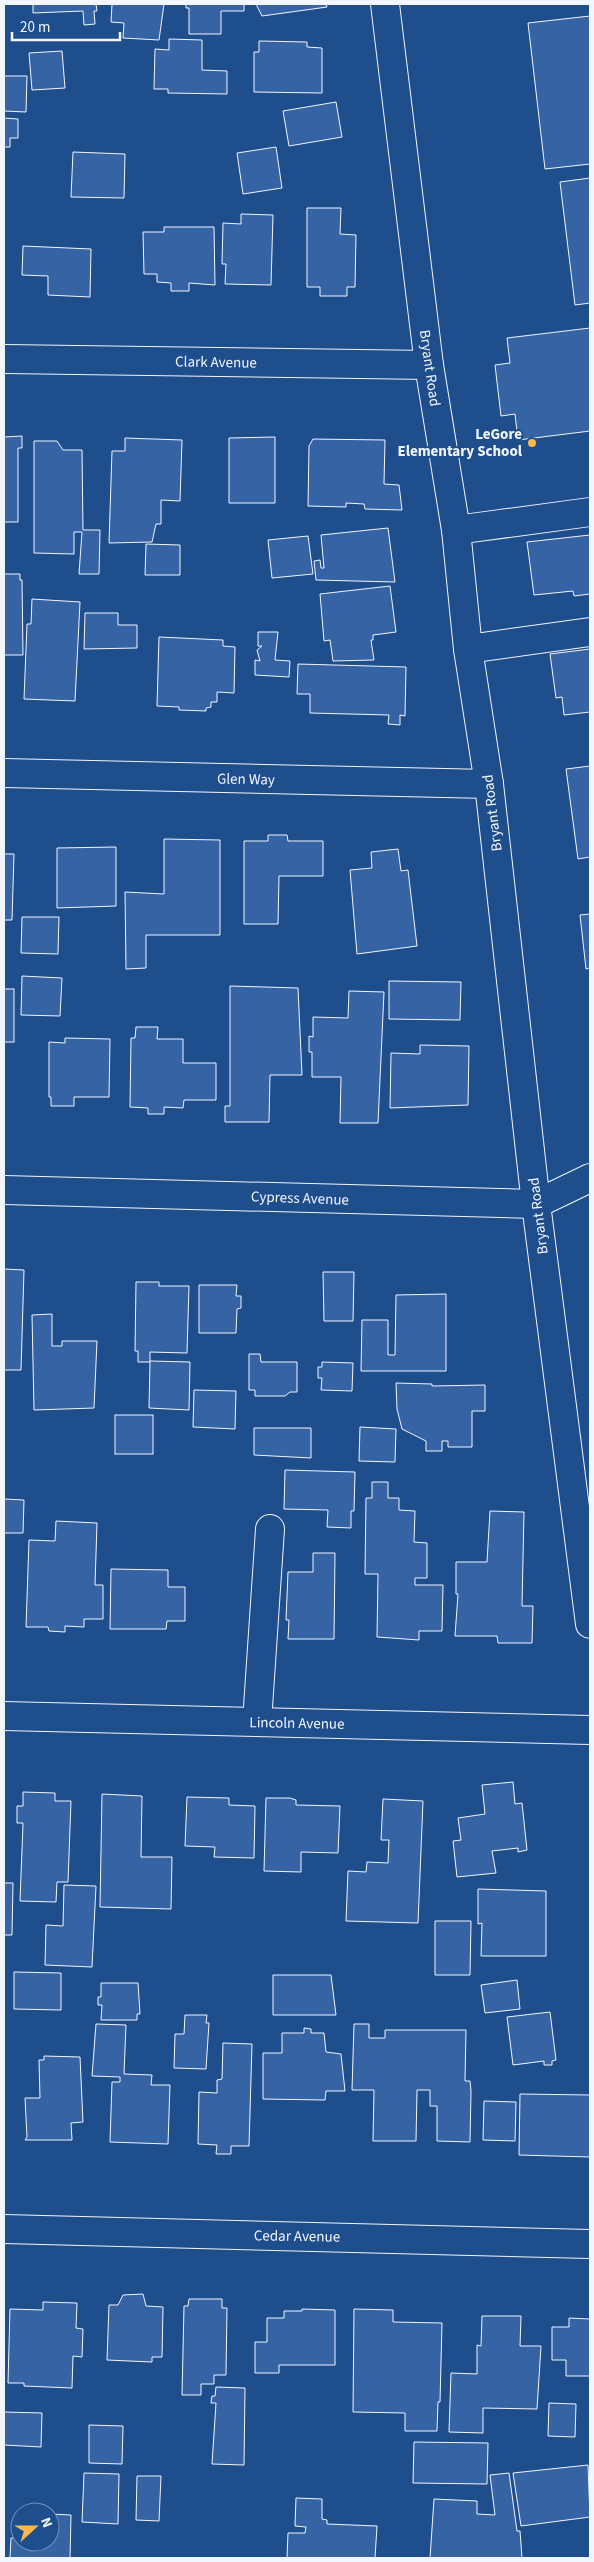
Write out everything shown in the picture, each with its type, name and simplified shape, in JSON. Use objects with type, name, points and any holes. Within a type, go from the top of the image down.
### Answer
[{"type":"street","name":"Bryant Road","points":[[385,4],[429,365],[456,530],[468,649],[489,784],[536,1204],[590,1624]]},
{"type":"street","name":"Clark Avenue","points":[[4,359],[429,365]]},
{"type":"street","points":[[456,530],[590,512]]},
{"type":"street","points":[[468,649],[590,632]]},
{"type":"street","name":"Glen Way","points":[[4,773],[489,784]]},
{"type":"street","name":"Cypress Avenue","points":[[4,1190],[536,1204],[590,1178]]},
{"type":"street","points":[[257,1722],[270,1529]]},
{"type":"street","name":"Lincoln Avenue","points":[[4,1716],[590,1730]]},
{"type":"street","name":"Cedar Avenue","points":[[4,2229],[590,2244]]},
{"type":"building","points":[[33,4],[96,4],[97,11],[94,11],[95,24],[84,25],[83,11],[33,13]]},
{"type":"building","points":[[112,4],[164,4],[159,40],[123,38],[124,23],[111,22]]},
{"type":"building","points":[[186,4],[244,4],[244,11],[221,11],[221,34],[189,34],[189,8],[186,8]]},
{"type":"building","points":[[256,4],[326,4],[327,7],[262,16]]},
{"type":"building","points":[[590,16],[590,164],[545,169],[528,23]]},
{"type":"building","points":[[169,39],[202,40],[202,70],[227,71],[227,94],[168,93],[168,89],[154,89],[155,49],[169,50]]},
{"type":"building","points":[[259,41],[307,42],[307,47],[322,48],[322,93],[254,92],[254,52],[259,52]]},
{"type":"building","points":[[62,51],[65,88],[32,90],[29,53]]},
{"type":"building","points":[[4,76],[27,76],[26,112],[4,111]]},
{"type":"building","points":[[336,102],[342,137],[289,146],[283,111]]},
{"type":"building","points":[[4,118],[18,119],[18,138],[10,138],[10,147],[4,147]]},
{"type":"building","points":[[276,147],[282,188],[243,194],[237,153]]},
{"type":"building","points":[[73,152],[125,154],[124,198],[71,197]]},
{"type":"building","points":[[590,178],[590,303],[575,305],[560,182]]},
{"type":"building","points":[[307,208],[341,208],[340,234],[356,235],[355,287],[347,287],[347,296],[320,296],[320,287],[307,287]]},
{"type":"building","points":[[241,214],[273,215],[271,285],[225,284],[226,264],[222,264],[223,223],[241,224]]},
{"type":"building","points":[[164,227],[214,227],[215,285],[189,283],[189,291],[171,291],[171,283],[157,282],[157,274],[144,274],[143,232],[164,232]]},
{"type":"building","points":[[23,246],[91,249],[90,297],[48,295],[48,276],[22,275]]},
{"type":"building","points":[[590,328],[590,431],[518,440],[515,414],[501,416],[495,365],[510,363],[507,338]]},
{"type":"building","points":[[22,436],[22,448],[18,448],[18,522],[4,522],[4,437]]},
{"type":"building","points":[[275,437],[275,503],[229,503],[229,438]]},
{"type":"building","points":[[125,438],[182,440],[180,501],[161,500],[161,524],[156,524],[152,542],[109,543],[112,451],[125,451]]},
{"type":"building","points":[[313,439],[385,440],[384,484],[399,485],[402,510],[365,509],[364,504],[346,503],[346,507],[308,506],[309,446]]},
{"type":"building","points":[[34,441],[57,441],[63,450],[82,450],[83,530],[100,530],[99,574],[79,574],[82,532],[74,532],[74,554],[34,553]]},
{"type":"building","points":[[388,528],[395,582],[316,580],[314,561],[320,560],[321,568],[324,568],[321,535]]},
{"type":"building","points":[[590,535],[590,594],[574,596],[573,591],[534,595],[527,542]]},
{"type":"building","points":[[308,536],[313,574],[272,578],[268,540]]},
{"type":"building","points":[[146,544],[180,545],[180,575],[145,575]]},
{"type":"building","points":[[4,574],[20,574],[20,580],[22,580],[23,655],[4,655]]},
{"type":"building","points":[[390,586],[396,632],[373,635],[373,640],[371,640],[374,660],[333,661],[330,640],[324,641],[320,594]]},
{"type":"building","points":[[32,599],[80,602],[75,701],[24,699],[27,624],[31,624]]},
{"type":"building","points":[[85,613],[118,613],[118,625],[137,625],[137,648],[84,649]]},
{"type":"building","points":[[258,632],[278,632],[275,660],[290,661],[289,677],[255,675],[255,660],[260,661],[257,650],[262,646],[258,646]]},
{"type":"building","points":[[159,637],[223,640],[223,646],[235,647],[234,693],[217,692],[217,702],[211,702],[211,707],[206,708],[206,711],[179,710],[179,707],[157,706]]},
{"type":"building","points":[[590,649],[590,712],[564,715],[562,697],[556,698],[550,654]]},
{"type":"building","points":[[298,664],[406,667],[405,716],[400,715],[400,725],[388,724],[389,715],[310,713],[310,694],[297,694]]},
{"type":"building","points":[[590,766],[590,857],[578,859],[566,769]]},
{"type":"building","points":[[268,835],[287,835],[288,841],[323,841],[323,876],[279,876],[278,924],[244,924],[244,841],[268,841]]},
{"type":"building","points":[[164,839],[220,840],[220,935],[146,935],[146,968],[126,969],[125,892],[164,894]]},
{"type":"building","points":[[116,847],[116,906],[57,908],[57,848]]},
{"type":"building","points":[[398,849],[401,871],[408,870],[417,946],[357,954],[350,870],[372,868],[371,852]]},
{"type":"building","points":[[4,854],[14,854],[12,920],[4,920]]},
{"type":"building","points":[[590,914],[590,968],[586,969],[580,915]]},
{"type":"building","points":[[22,917],[59,917],[58,954],[21,953]]},
{"type":"building","points":[[22,976],[62,978],[60,1016],[21,1015]]},
{"type":"building","points":[[389,981],[461,982],[460,1020],[389,1019]]},
{"type":"building","points":[[230,986],[298,988],[302,1075],[270,1075],[269,1122],[225,1122],[225,1106],[230,1106]]},
{"type":"building","points":[[4,989],[14,989],[14,1042],[4,1042]]},
{"type":"building","points":[[349,991],[384,992],[378,1123],[340,1123],[341,1077],[312,1077],[312,1052],[309,1052],[309,1036],[313,1037],[313,1017],[348,1018]]},
{"type":"building","points":[[136,1027],[158,1027],[157,1039],[183,1039],[183,1063],[216,1063],[216,1100],[184,1100],[183,1108],[164,1107],[164,1114],[148,1114],[148,1108],[130,1107],[131,1038],[135,1038]]},
{"type":"building","points":[[65,1038],[110,1039],[109,1097],[74,1097],[74,1106],[51,1106],[51,1097],[49,1097],[49,1042],[65,1043]]},
{"type":"building","points":[[420,1045],[469,1046],[468,1105],[390,1108],[391,1053],[420,1054]]},
{"type":"building","points":[[4,1269],[24,1270],[21,1370],[4,1370]]},
{"type":"building","points":[[323,1272],[354,1272],[353,1321],[324,1321]]},
{"type":"building","points":[[136,1282],[159,1282],[159,1286],[189,1286],[187,1353],[150,1352],[150,1362],[138,1362],[138,1351],[135,1351]]},
{"type":"building","points":[[199,1285],[237,1285],[236,1296],[241,1296],[241,1308],[237,1309],[236,1333],[199,1333]]},
{"type":"building","points":[[446,1294],[446,1371],[361,1371],[362,1320],[388,1320],[388,1355],[395,1355],[396,1295]]},
{"type":"building","points":[[52,1314],[52,1346],[62,1346],[62,1341],[97,1341],[94,1408],[34,1410],[32,1315]]},
{"type":"building","points":[[249,1354],[260,1354],[261,1362],[297,1362],[297,1392],[290,1392],[285,1396],[255,1396],[255,1390],[249,1390]]},
{"type":"building","points":[[150,1361],[190,1362],[189,1410],[149,1408]]},
{"type":"building","points":[[322,1362],[353,1363],[352,1391],[321,1390],[322,1378],[318,1378],[318,1367],[322,1367]]},
{"type":"building","points":[[396,1383],[432,1384],[432,1386],[485,1385],[485,1411],[472,1411],[472,1447],[448,1447],[448,1441],[442,1441],[442,1451],[426,1451],[426,1441],[402,1429],[397,1409]]},
{"type":"building","points":[[194,1390],[236,1391],[235,1429],[193,1427]]},
{"type":"building","points":[[115,1415],[153,1415],[153,1454],[115,1454]]},
{"type":"building","points":[[360,1427],[396,1429],[395,1462],[359,1461]]},
{"type":"building","points":[[254,1428],[311,1428],[311,1458],[254,1455]]},
{"type":"building","points":[[285,1470],[355,1472],[354,1511],[351,1511],[351,1528],[327,1527],[328,1510],[284,1509]]},
{"type":"building","points":[[372,1482],[388,1482],[388,1498],[399,1498],[399,1510],[415,1511],[414,1542],[427,1543],[427,1578],[415,1578],[415,1585],[443,1585],[442,1631],[419,1631],[419,1640],[377,1637],[378,1574],[365,1574],[366,1498],[372,1498]]},
{"type":"building","points":[[4,1499],[24,1500],[23,1533],[4,1533]]},
{"type":"building","points":[[490,1511],[524,1512],[522,1606],[533,1606],[532,1643],[498,1643],[497,1636],[455,1636],[458,1594],[456,1594],[456,1562],[487,1562]]},
{"type":"building","points":[[56,1521],[97,1523],[95,1585],[103,1585],[103,1619],[84,1619],[84,1627],[65,1626],[65,1632],[49,1631],[48,1627],[26,1627],[29,1540],[55,1541]]},
{"type":"building","points":[[313,1553],[335,1553],[334,1639],[288,1639],[289,1620],[286,1620],[288,1572],[313,1572]]},
{"type":"building","points":[[111,1569],[168,1570],[168,1587],[185,1587],[185,1621],[167,1621],[166,1629],[110,1629]]},
{"type":"building","points":[[513,1782],[515,1804],[522,1803],[527,1850],[518,1852],[518,1848],[492,1851],[496,1873],[457,1877],[453,1841],[461,1840],[458,1818],[485,1814],[482,1785]]},
{"type":"building","points":[[23,1792],[55,1793],[55,1801],[71,1801],[68,1882],[57,1882],[56,1902],[20,1901],[23,1823],[17,1823],[17,1806],[23,1806]]},
{"type":"building","points":[[102,1794],[142,1796],[141,1857],[172,1857],[171,1909],[100,1907]]},
{"type":"building","points":[[187,1797],[229,1798],[229,1805],[255,1806],[254,1858],[214,1857],[215,1847],[185,1846]]},
{"type":"building","points":[[266,1798],[290,1798],[296,1800],[296,1805],[340,1806],[338,1853],[301,1852],[301,1872],[264,1871]]},
{"type":"building","points":[[383,1799],[423,1801],[418,1923],[346,1921],[348,1871],[366,1872],[367,1862],[388,1863],[389,1840],[381,1840]]},
{"type":"building","points":[[4,1883],[13,1883],[12,1935],[4,1935]]},
{"type":"building","points":[[64,1885],[96,1886],[92,1967],[45,1965],[46,1925],[63,1926]]},
{"type":"building","points":[[478,1889],[546,1891],[546,1956],[481,1956],[482,1923],[478,1924]]},
{"type":"building","points":[[435,1921],[471,1921],[470,1975],[435,1975]]},
{"type":"building","points":[[14,1972],[61,1973],[61,2010],[14,2009]]},
{"type":"building","points":[[273,1975],[331,1975],[336,2015],[273,2015]]},
{"type":"building","points":[[517,1980],[520,2009],[485,2013],[481,1985]]},
{"type":"building","points":[[101,1983],[138,1983],[140,2014],[137,2014],[137,2020],[101,2020],[102,2005],[98,2005],[98,1997],[101,1997]]},
{"type":"building","points":[[550,2012],[556,2060],[552,2061],[552,2065],[544,2065],[544,2061],[513,2065],[507,2017]]},
{"type":"building","points":[[185,2015],[207,2015],[206,2023],[209,2023],[206,2069],[174,2068],[175,2034],[184,2034]]},
{"type":"building","points":[[96,2024],[126,2025],[124,2074],[152,2075],[151,2085],[170,2085],[168,2144],[110,2142],[112,2082],[120,2082],[120,2077],[92,2076]]},
{"type":"building","points":[[354,2024],[369,2024],[369,2038],[385,2038],[385,2030],[466,2030],[465,2081],[470,2081],[471,2091],[470,2142],[437,2141],[437,2106],[430,2106],[430,2090],[417,2090],[416,2141],[373,2141],[374,2090],[352,2090]]},
{"type":"building","points":[[304,2028],[311,2029],[311,2033],[324,2033],[326,2052],[341,2054],[345,2091],[326,2091],[325,2100],[263,2099],[263,2053],[282,2053],[282,2033],[304,2033]]},
{"type":"building","points":[[223,2043],[252,2044],[249,2146],[231,2146],[231,2154],[216,2154],[217,2145],[198,2144],[199,2092],[217,2093],[217,2080],[222,2079]]},
{"type":"building","points":[[44,2056],[80,2057],[83,2122],[71,2123],[72,2140],[25,2140],[27,2137],[25,2098],[40,2098],[39,2060],[44,2060]]},
{"type":"building","points":[[520,2094],[590,2095],[590,2157],[519,2155]]},
{"type":"building","points":[[484,2101],[516,2102],[515,2141],[483,2140]]},
{"type":"building","points":[[143,2294],[146,2306],[163,2307],[162,2357],[152,2357],[152,2362],[107,2360],[109,2305],[118,2305],[123,2295]]},
{"type":"building","points":[[189,2299],[222,2299],[222,2308],[227,2308],[226,2375],[214,2375],[214,2384],[201,2384],[201,2395],[182,2395],[184,2306],[188,2306]]},
{"type":"building","points":[[43,2302],[77,2303],[76,2328],[83,2329],[82,2357],[73,2356],[72,2388],[24,2386],[24,2383],[8,2383],[10,2309],[43,2310]]},
{"type":"building","points":[[302,2309],[335,2310],[335,2365],[279,2365],[279,2373],[255,2373],[255,2342],[267,2342],[267,2318],[284,2318],[284,2311],[302,2311]]},
{"type":"building","points":[[354,2309],[393,2310],[393,2322],[442,2323],[440,2402],[438,2402],[437,2431],[405,2431],[405,2413],[353,2412]]},
{"type":"building","points":[[482,2316],[521,2316],[520,2346],[541,2346],[537,2409],[483,2408],[483,2433],[449,2432],[451,2373],[477,2374],[477,2345],[481,2346]]},
{"type":"building","points":[[569,2318],[590,2319],[590,2376],[566,2376],[566,2360],[552,2360],[552,2327],[569,2327]]},
{"type":"building","points":[[216,2387],[245,2388],[244,2465],[212,2464],[216,2403],[211,2403],[212,2396],[215,2396]]},
{"type":"building","points":[[549,2403],[576,2404],[575,2437],[548,2436]]},
{"type":"building","points":[[4,2412],[42,2413],[41,2447],[4,2445]]},
{"type":"building","points":[[89,2425],[123,2426],[122,2464],[89,2463]]},
{"type":"building","points":[[414,2442],[488,2443],[487,2484],[413,2483]]},
{"type":"building","points":[[588,2465],[590,2517],[521,2526],[513,2473]]},
{"type":"building","points":[[84,2473],[119,2474],[118,2524],[82,2522]]},
{"type":"building","points":[[509,2473],[517,2531],[520,2531],[522,2558],[430,2558],[434,2499],[477,2501],[477,2514],[495,2515],[490,2475]]},
{"type":"building","points":[[137,2476],[161,2476],[159,2521],[136,2520]]},
{"type":"building","points":[[296,2498],[322,2499],[322,2519],[327,2520],[327,2524],[377,2526],[375,2558],[287,2558],[288,2533],[305,2533],[306,2527],[295,2526]]},
{"type":"building","points":[[60,2514],[71,2515],[70,2558],[10,2558],[10,2552],[60,2552]]},
{"type":"place","name":"LeGore Elementary School","points":[[532,443]]}]
